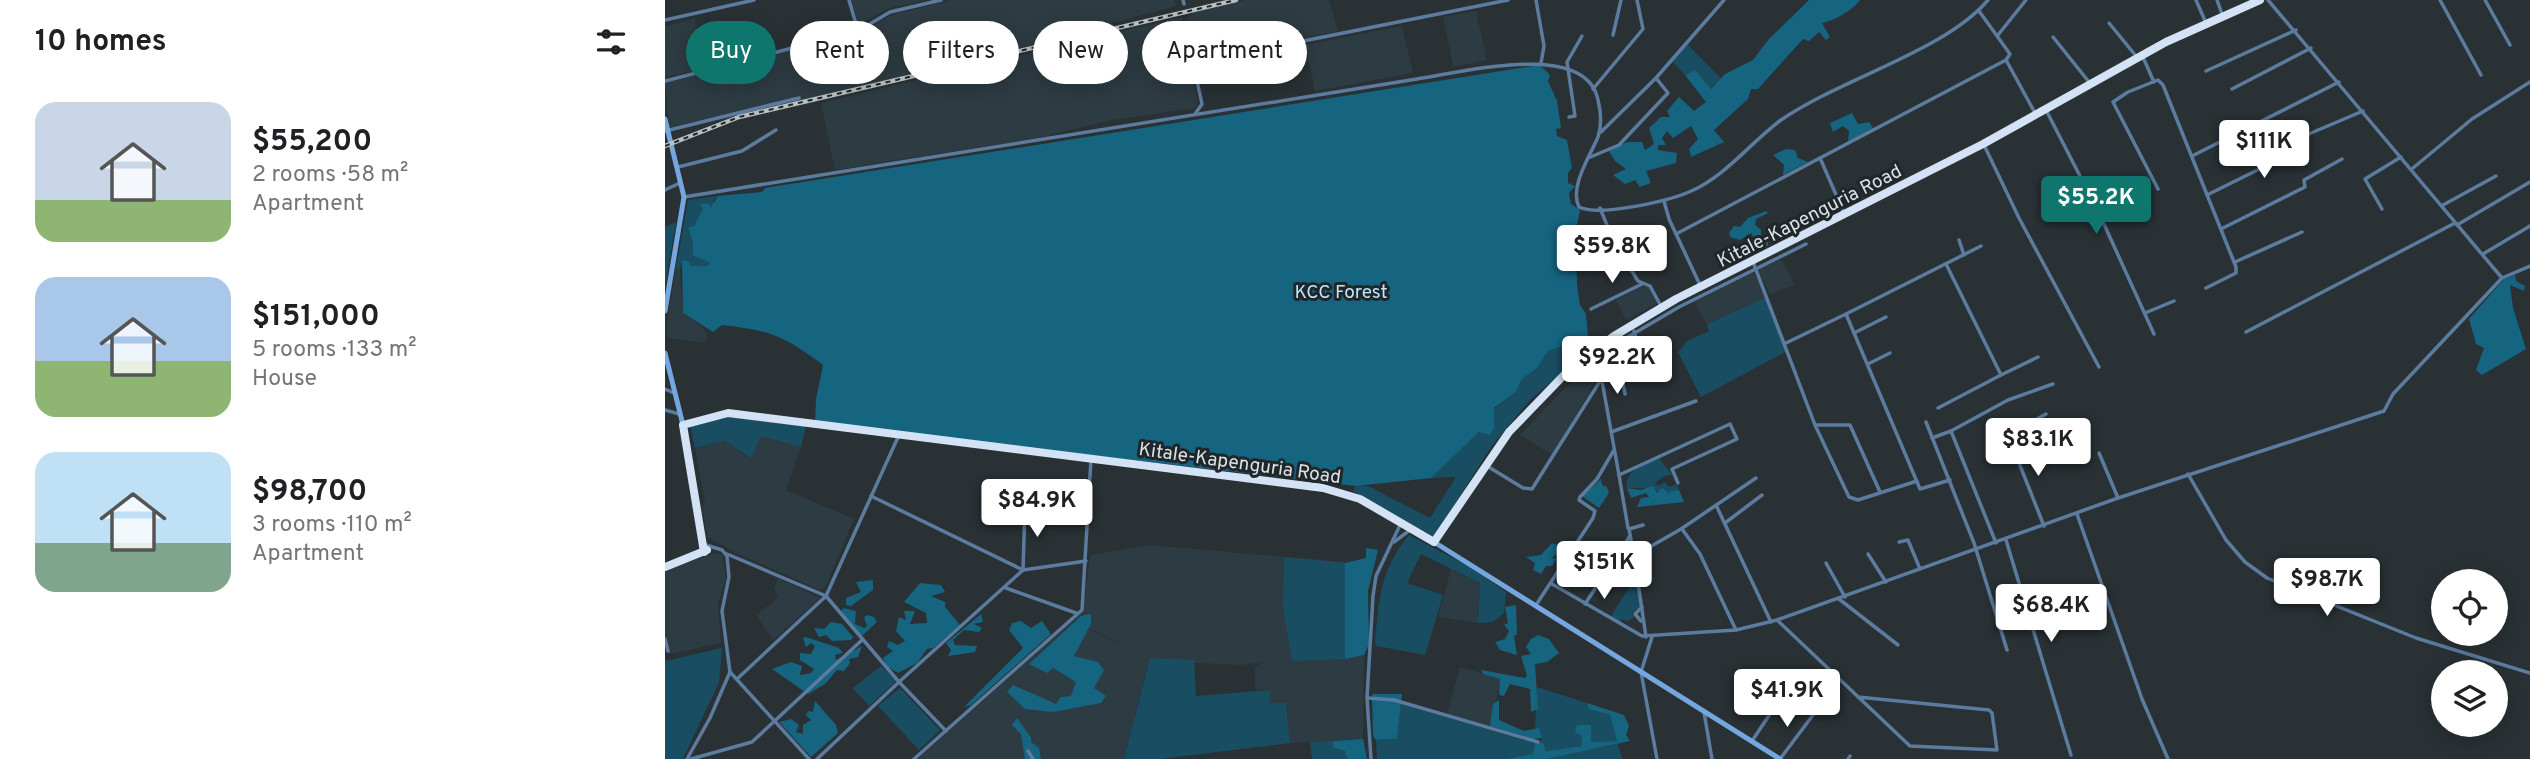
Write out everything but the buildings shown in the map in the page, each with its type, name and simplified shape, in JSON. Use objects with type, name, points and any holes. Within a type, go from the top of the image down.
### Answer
[{"type":"highway","name":"Kitale-Kapenguria Road","points":[[683,425],[728,413],[900,433],[1342,492],[1434,542],[1484,465],[1536,402],[1594,356],[1662,308],[1701,287],[1754,264],[1983,144],[2140,56],[2254,1]]},
{"type":"highway","points":[[665,567],[705,549],[683,425]]},
{"type":"main road","points":[[665,121],[684,197],[665,311]]},
{"type":"main road","points":[[665,353],[683,425]]},
{"type":"main road","points":[[1434,542],[1780,759]]},
{"type":"street","points":[[665,20],[754,0]]},
{"type":"street","points":[[849,0],[855,21]]},
{"type":"street","points":[[875,21],[890,12],[941,0]]},
{"type":"street","points":[[1195,114],[1202,104],[1194,67],[1198,62],[1508,0]]},
{"type":"street","points":[[1536,0],[1544,47],[1541,63]]},
{"type":"street","points":[[1613,35],[1621,0]]},
{"type":"street","points":[[1593,89],[1643,30],[1637,0]]},
{"type":"street","points":[[1724,0],[1656,78],[1599,134],[1575,197],[1583,209],[1664,201],[1693,191],[1809,102],[1932,41],[1979,11],[1988,0]]},
{"type":"street","points":[[1998,35],[2026,0]]},
{"type":"street","points":[[2196,0],[2206,23]]},
{"type":"street","points":[[2217,0],[2223,16]]},
{"type":"street","points":[[2268,0],[2413,168],[2502,278]]},
{"type":"street","points":[[2440,0],[2481,75]]},
{"type":"street","points":[[2485,0],[2509,45]]},
{"type":"street","points":[[1676,234],[2006,60],[2010,54],[1979,11]]},
{"type":"street","points":[[2109,23],[2140,56],[2154,82]]},
{"type":"street","points":[[2206,71],[2296,30]]},
{"type":"street","points":[[1569,117],[1575,116],[1567,62],[1583,36]]},
{"type":"street","points":[[2053,37],[2090,84]]},
{"type":"street","points":[[2232,89],[2311,48]]},
{"type":"street","points":[[665,81],[790,49]]},
{"type":"street","points":[[2006,60],[2036,115]]},
{"type":"street","points":[[684,197],[1514,64],[1541,63],[1584,76],[1593,89],[1600,110],[1599,134]]},
{"type":"street","points":[[1588,158],[1619,145],[1668,93],[1656,78]]},
{"type":"street","points":[[2158,189],[2113,102],[2127,92],[2158,80],[2163,85],[2235,262],[2236,273],[2206,288]]},
{"type":"street","points":[[2192,156],[2339,82]]},
{"type":"street","points":[[2413,168],[2472,119],[2530,82]]},
{"type":"street","points":[[666,131],[799,98]]},
{"type":"street","points":[[2046,110],[2098,211],[2154,334]]},
{"type":"street","points":[[2207,196],[2306,146],[2304,136],[2363,111]]},
{"type":"street","points":[[675,168],[742,151],[776,130]]},
{"type":"street","points":[[1983,144],[2018,218],[2099,367]]},
{"type":"street","points":[[2382,209],[2365,179],[2401,157]]},
{"type":"street","points":[[1820,158],[1845,216]]},
{"type":"street","points":[[2221,229],[2305,187],[2305,179],[2341,159]]},
{"type":"street","points":[[2443,205],[2496,176]]},
{"type":"street","points":[[665,190],[680,183]]},
{"type":"street","points":[[2246,332],[2530,183]]},
{"type":"street","points":[[1664,201],[1701,287]]},
{"type":"street","points":[[1599,208],[1619,250],[1638,281],[1652,289],[1662,308]]},
{"type":"street","points":[[2483,254],[2530,226]]},
{"type":"street","points":[[2235,262],[2302,232]]},
{"type":"street","points":[[1959,240],[1964,255]]},
{"type":"street","points":[[1657,759],[1641,672],[1649,637],[1602,378],[1594,356],[1616,344],[1633,329],[1754,264],[1806,244]]},
{"type":"street","points":[[1786,343],[1981,246]]},
{"type":"street","points":[[1588,258],[1619,250]]},
{"type":"street","points":[[1754,264],[1815,425],[1849,498],[1854,501],[1917,481]]},
{"type":"street","points":[[1946,264],[2001,375]]},
{"type":"street","points":[[1552,584],[1632,632],[1649,637],[1736,630],[1777,620],[2118,498],[2384,411],[2393,394],[2502,278],[2530,265]]},
{"type":"street","points":[[1591,309],[1644,283]]},
{"type":"street","points":[[2145,313],[2174,301]]},
{"type":"street","points":[[1846,314],[1917,481],[1923,490],[1949,480]]},
{"type":"street","points":[[1854,333],[1886,317]]},
{"type":"street","points":[[1633,329],[1644,370]]},
{"type":"street","points":[[1616,344],[1625,394]]},
{"type":"street","points":[[1868,364],[1890,353]]},
{"type":"street","points":[[1938,408],[2038,357]]},
{"type":"street","points":[[1484,465],[1523,488],[1532,489],[1602,378]]},
{"type":"street","points":[[1932,438],[1951,431],[2008,400],[2053,384]]},
{"type":"street","points":[[665,389],[674,393]]},
{"type":"street","points":[[1611,432],[1696,401]]},
{"type":"street","points":[[665,410],[680,414]]},
{"type":"street","points":[[2044,526],[2008,435],[2046,414]]},
{"type":"street","points":[[1815,425],[1838,422],[1850,425],[1880,492]]},
{"type":"street","points":[[1926,422],[1976,550],[2007,650]]},
{"type":"street","points":[[1619,475],[1730,424],[1737,439],[1672,469],[1678,483]]},
{"type":"street","points":[[1951,431],[1996,543]]},
{"type":"street","points":[[737,679],[826,596],[900,433]]},
{"type":"street","points":[[1535,607],[1595,515],[1594,510],[1579,500],[1597,479],[1614,450]]},
{"type":"street","points":[[2099,453],[2118,498]]},
{"type":"street","points":[[915,759],[1083,607],[1092,458]]},
{"type":"street","points":[[2188,474],[2226,540],[2245,562],[2267,578],[2416,638],[2530,673]]},
{"type":"street","points":[[1634,556],[1682,529],[1756,478]]},
{"type":"street","points":[[1725,523],[1762,495]]},
{"type":"street","points":[[871,496],[1023,570],[1086,561]]},
{"type":"street","points":[[1716,505],[1771,621]]},
{"type":"street","points":[[817,759],[1023,570],[1025,506]]},
{"type":"street","points":[[2077,514],[2142,699],[2168,759]]},
{"type":"street","points":[[1371,759],[1367,698],[1373,596],[1376,576],[1401,523]]},
{"type":"street","points":[[1629,529],[1643,525]]},
{"type":"street","points":[[1392,543],[1411,529]]},
{"type":"street","points":[[1682,529],[1700,554],[1736,630]]},
{"type":"street","points":[[1585,604],[1629,536]]},
{"type":"street","points":[[1899,542],[1908,540],[1920,569]]},
{"type":"street","points":[[2006,540],[2071,755]]},
{"type":"street","points":[[705,549],[725,553],[826,596],[899,682],[946,731]]},
{"type":"street","points":[[689,759],[730,672],[722,611],[729,577],[725,553]]},
{"type":"street","points":[[1868,554],[1885,582]]},
{"type":"street","points":[[1826,563],[1842,598],[1898,645]]},
{"type":"street","points":[[1006,587],[1076,613]]},
{"type":"street","points":[[1641,621],[1635,614],[1642,607]]},
{"type":"street","points":[[1777,620],[1912,748],[1997,750],[1992,713],[1989,710],[1859,697]]},
{"type":"street","points":[[665,639],[668,651]]},
{"type":"street","points":[[689,759],[746,746],[862,640]]},
{"type":"street","points":[[730,672],[809,759]]},
{"type":"street","points":[[1752,741],[1784,693]]},
{"type":"street","points":[[1367,698],[1394,700],[1538,742]]},
{"type":"street","points":[[1704,712],[1712,759]]},
{"type":"street","points":[[1780,759],[1813,715]]},
{"type":"street","points":[[1028,751],[1033,759]]},
{"type":"shaded area","points":[[851,0],[927,0],[889,8],[865,21],[857,21]]},
{"type":"shaded area","points":[[950,0],[1174,0],[1176,6],[1120,21],[1033,21],[1033,44],[1019,48],[1019,21],[903,21],[903,79],[889,82],[889,21],[881,21],[892,15]]},
{"type":"shaded area","points":[[1245,0],[1329,0],[1338,31],[1307,37],[1307,21],[1187,21],[1194,12]]},
{"type":"shaded area","points":[[1476,11],[1487,60],[1453,67],[1443,17]]},
{"type":"shaded area","points":[[1182,17],[1183,21],[1165,21]]},
{"type":"shaded area","points":[[695,18],[696,21],[686,21],[686,73],[665,77],[665,27]]},
{"type":"shaded area","points":[[1402,26],[1413,73],[1315,91],[1307,45]]},
{"type":"shaded area","points":[[1142,27],[1142,84],[1194,84],[1198,105],[1195,108],[1107,121],[1037,138],[835,170],[821,103],[903,83],[1019,84],[1019,56],[1033,52],[1033,84],[1128,84],[1128,30]]},
{"type":"shaded area","points":[[1687,44],[1721,78],[1710,89],[1695,70],[1685,75],[1672,61]]},
{"type":"shaded area","points":[[790,50],[790,84],[880,84],[669,127],[665,83],[686,78],[686,84],[776,84],[776,54]]},
{"type":"shaded area","points":[[718,196],[713,201],[716,204],[704,208],[694,226],[688,229],[697,254],[711,262],[707,266],[691,266],[682,261],[680,268],[676,269],[688,200]]},
{"type":"shaded area","points":[[676,222],[665,286],[665,227]]},
{"type":"shaded area","points":[[1781,259],[1795,285],[1770,294],[1757,269]]},
{"type":"shaded area","points":[[680,268],[683,313],[703,328],[707,335],[706,343],[668,338],[666,327],[676,269]]},
{"type":"shaded area","points":[[1753,271],[1766,297],[1707,324],[1694,302]]},
{"type":"shaded area","points":[[1644,285],[1651,288],[1658,303],[1626,320],[1616,300]]},
{"type":"shaded area","points":[[1766,297],[1787,351],[1701,397],[1678,352],[1687,341],[1709,331],[1707,324]]},
{"type":"shaded area","points":[[1588,337],[1595,344],[1530,400],[1491,447],[1434,537],[1353,491],[1356,486],[1368,486],[1430,518],[1456,477],[1431,478],[1479,432],[1494,428],[1494,409],[1516,392],[1522,379],[1537,368],[1548,351],[1571,344],[1576,351]]},
{"type":"shaded area","points":[[1594,365],[1599,376],[1552,455],[1520,435],[1564,389]]},
{"type":"shaded area","points":[[723,415],[806,426],[801,447],[761,436],[751,458],[725,441],[695,448],[690,425]]},
{"type":"shaded area","points":[[761,435],[801,447],[786,490],[854,519],[825,588],[820,590],[736,553],[707,537],[702,507],[705,504],[695,448],[725,441],[748,457]]},
{"type":"shaded area","points":[[1658,457],[1672,475],[1664,476],[1655,483],[1658,486],[1665,482],[1670,487],[1676,484],[1679,490],[1670,495],[1645,488],[1627,488],[1632,472]]},
{"type":"shaded area","points":[[1409,535],[1468,566],[1506,592],[1504,613],[1493,622],[1478,623],[1480,583],[1421,554],[1407,583],[1443,595],[1425,655],[1377,646],[1376,627],[1383,586],[1392,560]]},
{"type":"shaded area","points":[[1150,545],[1345,562],[1345,658],[1364,655],[1363,739],[1290,743],[1286,704],[1270,703],[1270,690],[1255,689],[1255,667],[1264,662],[1242,665],[1149,661],[1124,759],[918,759],[1072,621],[1135,651],[1073,620],[1083,612],[1090,555]]},
{"type":"shaded area","points":[[716,553],[722,554],[726,580],[718,602],[721,643],[670,654],[665,633],[665,570]]},
{"type":"shaded area","points":[[1284,557],[1345,563],[1345,659],[1292,661],[1283,608]]},
{"type":"shaded area","points":[[1451,569],[1480,583],[1478,623],[1438,617]]},
{"type":"shaded area","points":[[778,578],[820,598],[773,640],[756,615],[778,598],[774,588]]},
{"type":"shaded area","points":[[1635,578],[1640,606],[1632,613],[1634,617],[1628,621],[1622,619],[1619,623],[1610,618]]},
{"type":"shaded area","points":[[722,648],[719,682],[683,759],[665,759],[665,661]]},
{"type":"shaded area","points":[[1150,658],[1194,660],[1196,696],[1270,690],[1270,703],[1286,703],[1290,743],[1160,759],[1124,759]]},
{"type":"shaded area","points":[[881,666],[896,681],[869,706],[853,688]]},
{"type":"shaded area","points":[[1460,667],[1501,679],[1490,726],[1447,714]]},
{"type":"shaded area","points":[[1537,687],[1587,703],[1589,709],[1610,715],[1617,741],[1591,742],[1591,726],[1577,725],[1582,735],[1582,746],[1546,751],[1540,743],[1542,738],[1539,729],[1535,730]]},
{"type":"shaded area","points":[[900,688],[940,730],[919,750],[878,706]]},
{"type":"shaded area","points":[[1401,704],[1535,743],[1534,754],[1506,759],[1377,759],[1376,740],[1397,739]]},
{"type":"shaded area","points":[[1333,741],[1333,748],[1345,751],[1347,759],[1312,759],[1310,742]]},
{"type":"shaded area","points":[[1618,744],[1622,759],[1546,759],[1546,758]]},
{"type":"green space","points":[[1809,0],[1860,0],[1853,8],[1822,23],[1830,37],[1826,40],[1819,32],[1809,41],[1803,39],[1758,89],[1751,89],[1748,99],[1714,130],[1724,142],[1691,157],[1689,149],[1698,139],[1691,126],[1673,138],[1667,131],[1662,138],[1666,145],[1658,145],[1658,150],[1677,153],[1676,163],[1646,171],[1651,183],[1640,187],[1635,180],[1625,184],[1613,175],[1626,169],[1615,161],[1609,151],[1627,142],[1642,142],[1645,150],[1654,144],[1649,128],[1661,117],[1670,117],[1667,111],[1679,97],[1694,111],[1706,102],[1685,75],[1695,70],[1711,89],[1725,74],[1753,60],[1768,40]]},
{"type":"green space","name":"KCC Forest","points":[[1541,66],[1550,75],[1548,81],[1557,101],[1561,128],[1556,129],[1557,136],[1567,140],[1572,168],[1568,173],[1568,183],[1575,186],[1569,193],[1571,204],[1580,210],[1576,230],[1577,285],[1580,305],[1586,314],[1588,337],[1576,351],[1570,344],[1548,351],[1537,368],[1522,379],[1516,392],[1494,408],[1494,428],[1490,435],[1479,432],[1431,478],[1356,486],[815,423],[816,399],[823,365],[776,336],[722,325],[713,332],[683,313],[682,260],[688,261],[691,266],[707,266],[710,263],[693,255],[693,243],[688,228],[694,226],[703,209],[700,204],[710,204],[711,207],[718,196],[762,192],[765,188]]},
{"type":"green space","points":[[1852,113],[1858,124],[1869,122],[1873,128],[1848,142],[1849,131],[1843,126],[1833,132],[1830,123]]},
{"type":"green space","points":[[1786,149],[1795,150],[1798,158],[1808,162],[1783,175],[1784,165],[1773,155]]},
{"type":"green space","points":[[1766,211],[1768,213],[1756,219],[1755,225],[1761,230],[1761,239],[1768,239],[1768,246],[1760,247],[1751,233],[1740,240],[1730,237],[1729,233],[1734,226],[1740,227],[1748,218]]},
{"type":"green space","points":[[2515,275],[2516,281],[2525,286],[2524,291],[2510,285],[2513,308],[2526,349],[2482,375],[2476,370],[2484,348],[2476,344],[2469,319],[2504,279]]},
{"type":"green space","points":[[1601,479],[1602,485],[1607,487],[1609,493],[1599,508],[1582,496]]},
{"type":"green space","points":[[1653,486],[1657,493],[1662,488],[1670,494],[1670,491],[1679,490],[1684,502],[1637,507],[1641,498],[1649,497],[1646,493],[1631,498],[1627,488],[1641,490]]},
{"type":"green space","points":[[1552,543],[1570,550],[1565,555],[1557,554],[1552,558],[1556,559],[1552,566],[1546,566],[1541,574],[1533,570],[1535,563],[1526,557],[1541,555]]},
{"type":"green space","points":[[1366,548],[1378,550],[1368,591],[1369,644],[1364,655],[1345,659],[1345,563],[1366,558]]},
{"type":"green space","points":[[873,580],[873,590],[851,606],[846,605],[846,598],[861,592],[856,582]]},
{"type":"green space","points":[[920,583],[941,585],[945,592],[931,596],[945,602],[945,607],[960,625],[933,648],[927,649],[917,663],[898,673],[888,667],[883,658],[893,651],[887,647],[889,641],[898,645],[905,641],[896,631],[899,617],[906,620],[904,611],[915,611],[910,624],[927,623],[926,613],[904,602]]},
{"type":"green space","points":[[1516,605],[1517,634],[1514,636],[1517,655],[1500,650],[1495,642],[1505,639],[1509,631],[1504,625],[1508,623],[1505,607]]},
{"type":"green space","points":[[843,608],[856,611],[855,624],[864,628],[867,626],[864,617],[868,615],[874,617],[877,622],[862,636],[841,612]]},
{"type":"green space","points":[[981,614],[983,622],[974,624],[982,628],[979,632],[964,630],[953,640],[955,645],[977,646],[975,652],[948,656],[951,650],[946,643]]},
{"type":"green space","points":[[1091,614],[1091,624],[1074,656],[1098,662],[1104,670],[1094,688],[1106,696],[1101,703],[1053,712],[1025,709],[1007,692],[1013,685],[1056,704],[1061,697],[1071,696],[1076,682],[1053,668],[1047,673],[1029,664],[1081,616]]},
{"type":"green space","points":[[1021,621],[1031,628],[1042,621],[1051,634],[971,705],[964,707],[1023,648],[1009,630],[1012,623]]},
{"type":"green space","points":[[831,622],[842,624],[853,637],[851,640],[832,641],[826,635],[819,637],[814,628],[824,629]]},
{"type":"green space","points":[[1538,635],[1549,639],[1559,653],[1547,662],[1535,664],[1538,709],[1531,712],[1530,689],[1510,684],[1504,696],[1499,695],[1500,679],[1483,674],[1481,670],[1525,678],[1527,676],[1521,656],[1531,654],[1526,647],[1531,639]]},
{"type":"green space","points":[[803,638],[839,648],[843,653],[835,655],[836,660],[862,646],[858,657],[849,659],[850,663],[844,671],[837,670],[825,684],[808,694],[772,669],[791,662],[802,666],[800,675],[811,673],[814,669],[800,660],[800,653],[811,654],[815,646],[811,643],[806,647]]},
{"type":"green space","points":[[1372,694],[1402,694],[1397,739],[1376,740],[1373,736]]},
{"type":"green space","points":[[1499,700],[1499,720],[1524,731],[1539,728],[1542,738],[1533,739],[1490,726],[1493,704]]},
{"type":"green space","points":[[815,701],[836,725],[838,733],[811,757],[779,722],[791,719],[799,725],[796,732],[803,734],[803,725],[811,720],[806,715],[808,711],[813,712]]},
{"type":"green space","points":[[1587,703],[1624,715],[1629,726],[1626,735],[1630,741],[1546,759],[1506,759],[1533,754],[1535,743],[1543,743],[1546,751],[1582,746],[1582,736],[1575,732],[1577,725],[1591,725],[1591,742],[1617,741],[1610,715],[1589,709]]},
{"type":"green space","points":[[1017,718],[1031,737],[1031,742],[1039,748],[1041,759],[1025,759],[1021,734],[1012,725]]},
{"type":"green space","points":[[1363,739],[1367,759],[1347,759],[1345,751],[1333,748],[1333,741]]},
{"type":"railway","points":[[665,146],[739,117],[1236,0]]}]
